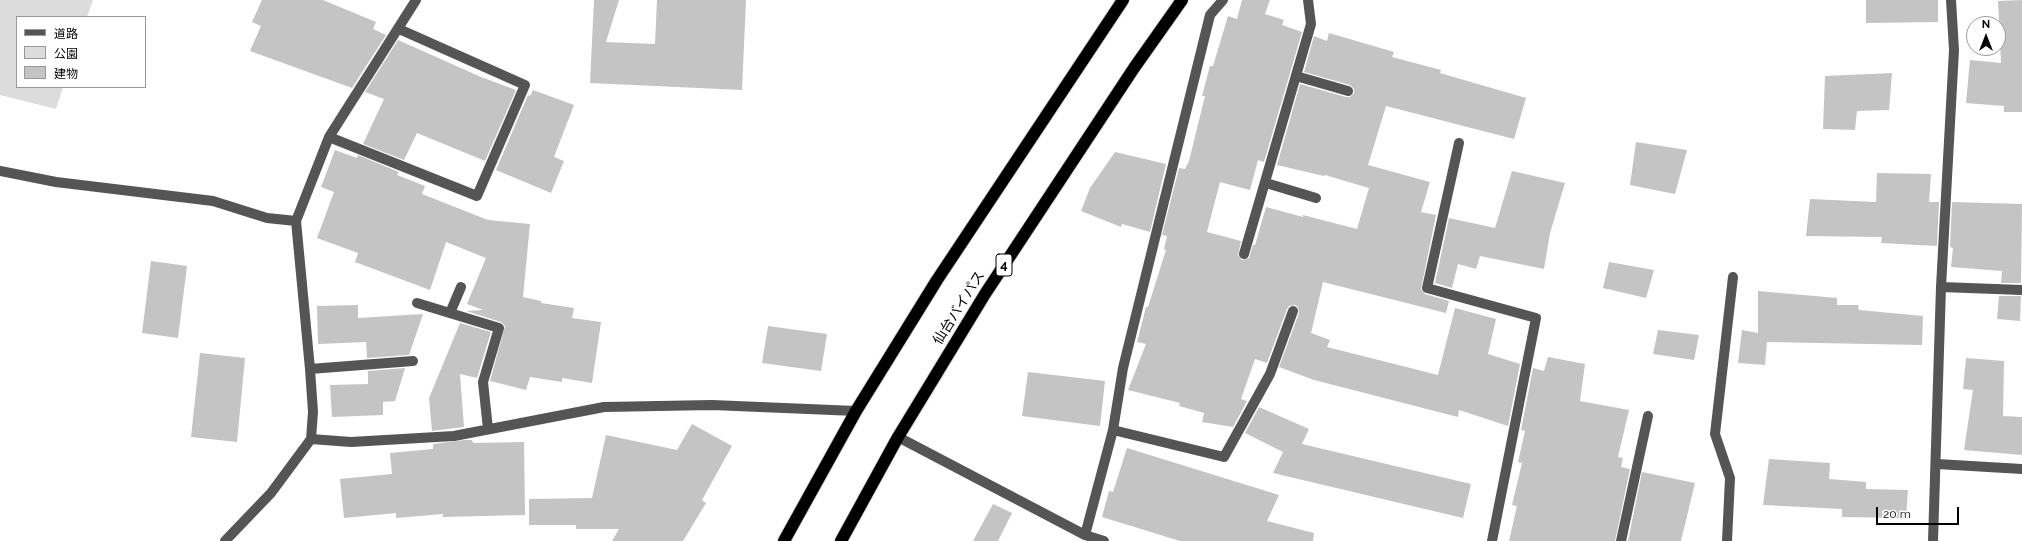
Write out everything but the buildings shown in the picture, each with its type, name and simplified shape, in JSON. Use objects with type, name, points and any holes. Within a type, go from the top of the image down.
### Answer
[{"type":"highway","points":[[784,541],[856,410],[937,280],[1123,0]]},
{"type":"highway","name":"仙台バイパス","points":[[841,541],[898,437],[985,294],[1134,68],[1182,0]]},
{"type":"street","points":[[225,541],[271,493],[311,439],[313,412],[296,221],[329,137],[416,0]]},
{"type":"street","points":[[1085,534],[1113,430],[1123,368],[1210,15],[1222,0]]},
{"type":"street","points":[[1244,254],[1266,183],[1311,24],[1308,0]]},
{"type":"street","points":[[1933,541],[1937,464],[1941,286],[1954,50],[1951,0]]},
{"type":"street","points":[[329,137],[477,196],[525,85],[399,29]]},
{"type":"street","points":[[1296,76],[1348,91]]},
{"type":"street","points":[[1459,143],[1427,288],[1536,318],[1492,541]]},
{"type":"street","points":[[0,171],[56,182],[212,201],[267,218],[296,221]]},
{"type":"street","points":[[1266,183],[1316,198]]},
{"type":"street","points":[[1727,541],[1730,478],[1715,434],[1732,277]]},
{"type":"street","points":[[1941,286],[2022,290]]},
{"type":"street","points":[[450,313],[461,287]]},
{"type":"street","points":[[417,303],[499,328],[484,382],[488,429]]},
{"type":"street","points":[[1113,430],[1224,457],[1270,374],[1293,311]]},
{"type":"street","points":[[310,369],[413,361]]},
{"type":"street","points":[[311,439],[352,442],[454,436],[604,407],[712,404],[856,410]]},
{"type":"street","points":[[1621,541],[1648,416]]},
{"type":"street","points":[[898,437],[1085,534],[1104,541]]},
{"type":"street","points":[[1937,464],[2022,469]]},
{"type":"green space","points":[[0,0],[93,0],[87,16],[16,16],[16,88],[63,88],[56,109],[0,95]]}]
